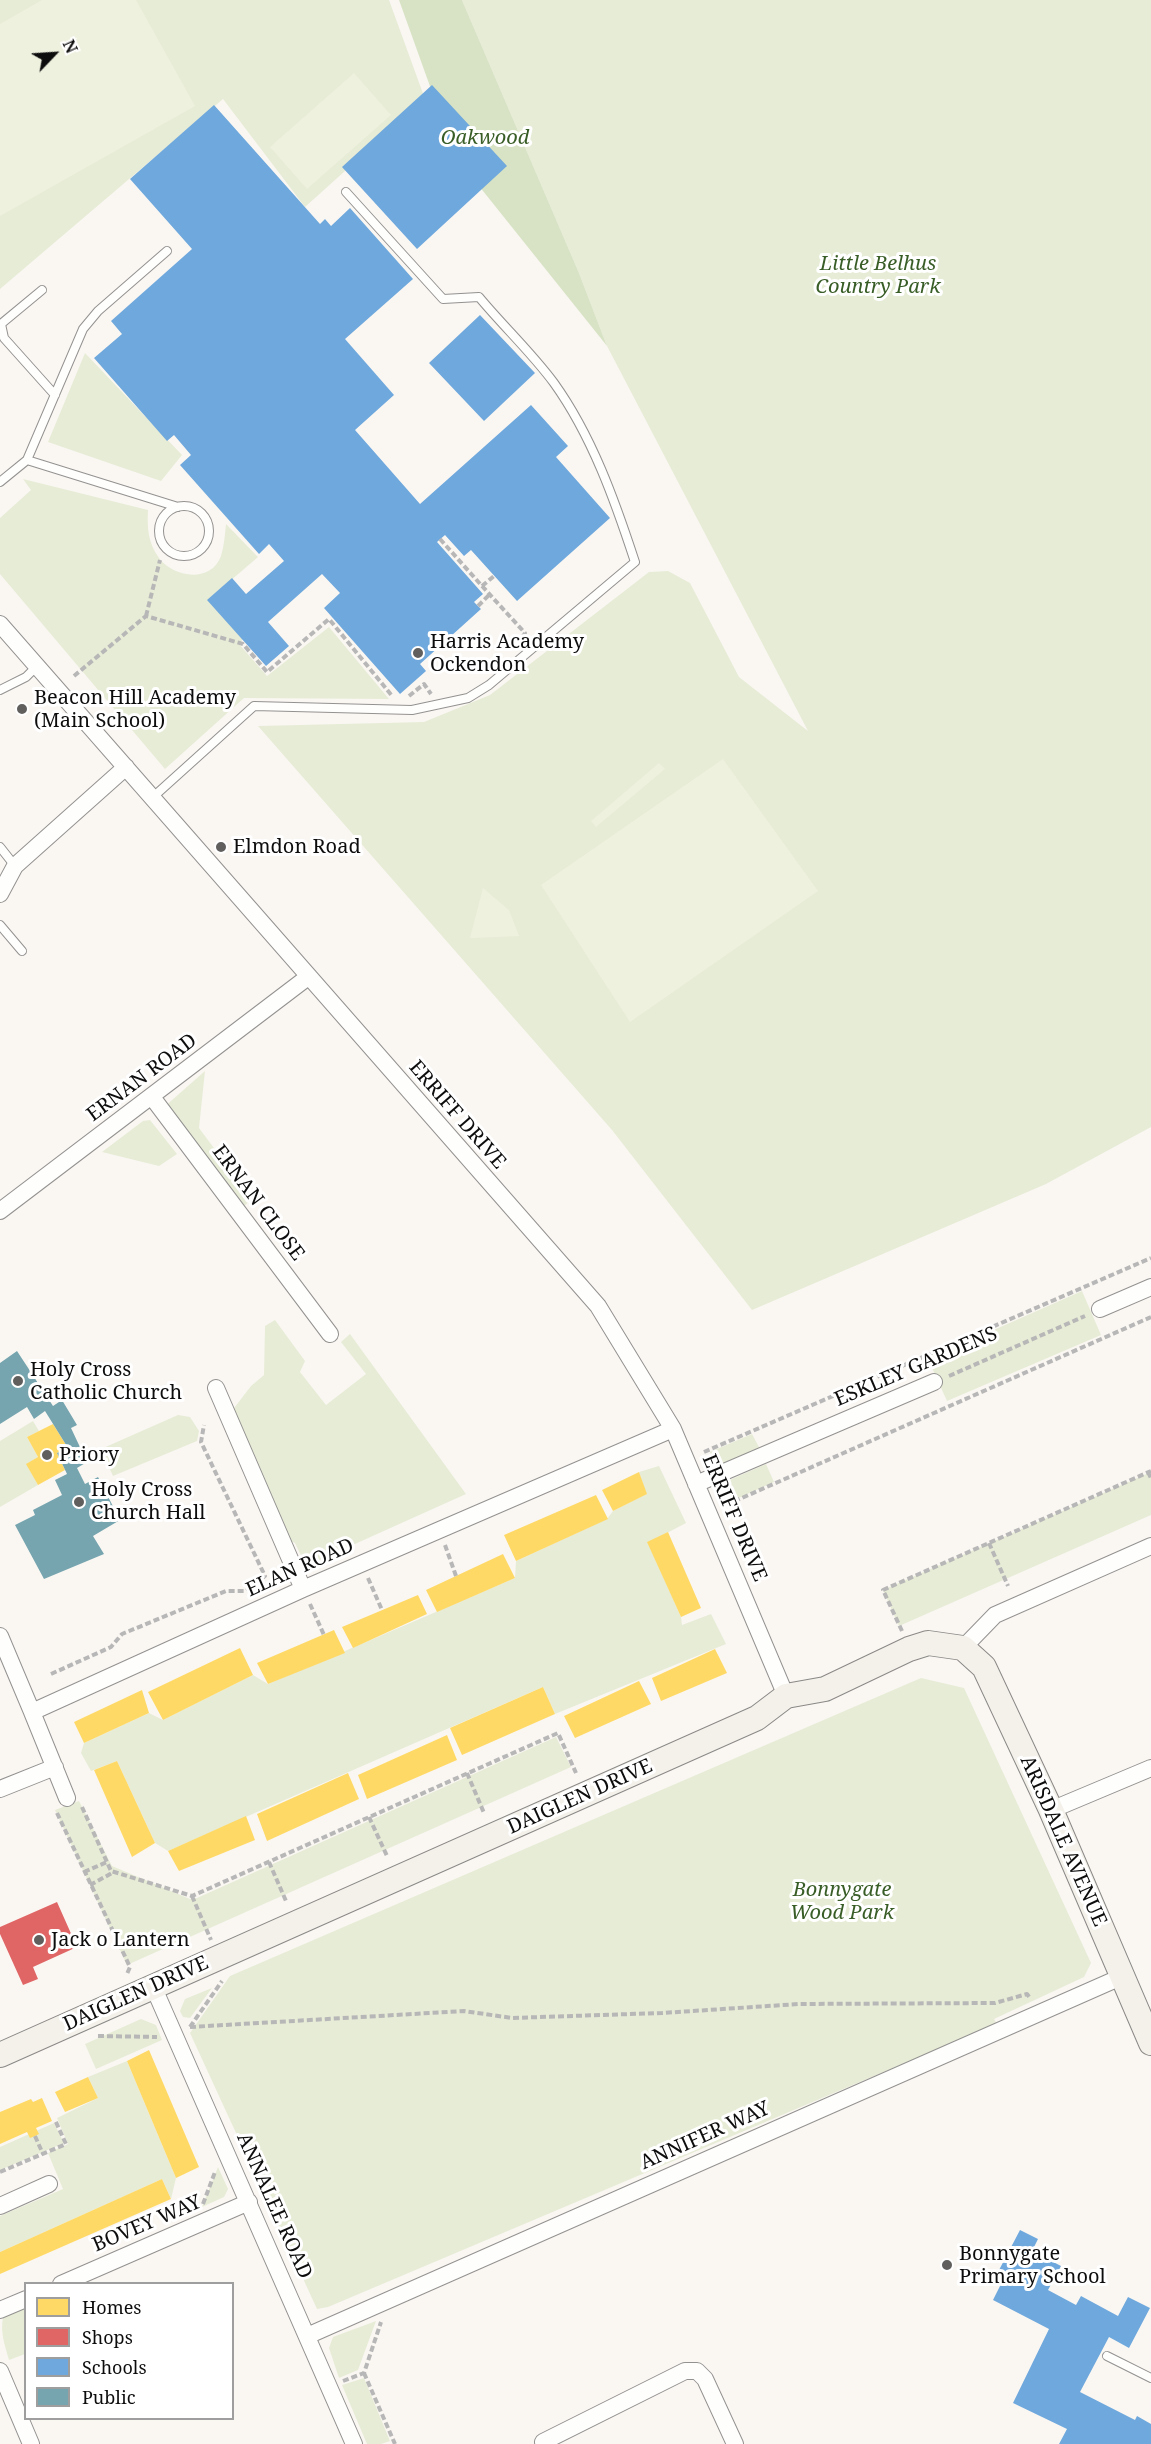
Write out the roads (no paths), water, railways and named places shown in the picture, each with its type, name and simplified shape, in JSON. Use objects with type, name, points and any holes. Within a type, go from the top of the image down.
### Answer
[{"type":"street","name":"ERRIFF DRIVE","points":[[0,624],[598,1306],[672,1429],[786,1696]]},
{"type":"street","points":[[0,894],[15,866],[126,767]]},
{"type":"street","name":"ERNAN ROAD","points":[[0,1211],[308,977]]},
{"type":"street","name":"ERNAN CLOSE","points":[[152,1097],[330,1334]]},
{"type":"street","points":[[1100,1309],[1151,1287]]},
{"type":"street","name":"ESKLEY GARDENS","points":[[696,1484],[934,1382]]},
{"type":"street","points":[[216,1388],[303,1590]]},
{"type":"street","name":"ELAN ROAD","points":[[32,1712],[361,1564],[672,1429]]},
{"type":"street","points":[[963,1648],[995,1615],[1151,1546]]},
{"type":"street","points":[[0,1636],[55,1767],[67,1803]]},
{"type":"street","name":"DAIGLEN DRIVE","points":[[0,2055],[758,1718],[786,1696],[825,1689],[909,1649],[928,1643],[963,1648]]},
{"type":"street","name":"ARISDALE AVENUE","points":[[963,1648],[984,1667],[1051,1810],[1151,2043]]},
{"type":"street","points":[[0,1789],[55,1767]]},
{"type":"street","points":[[1051,1810],[1151,1768]]},
{"type":"street","name":"ANNIFER WAY","points":[[307,2336],[1121,1977]]},
{"type":"street","name":"ANNALEE ROAD","points":[[143,1991],[249,2202],[354,2444]]},
{"type":"street","points":[[0,2206],[49,2184]]},
{"type":"street","name":"BOVEY WAY","points":[[63,2282],[249,2202]]},
{"type":"street","points":[[0,2310],[24,2300]]},
{"type":"street","points":[[0,2371],[31,2444]]},
{"type":"street","points":[[543,2442],[685,2371],[697,2371],[705,2379],[735,2444]]},
{"type":"lane","points":[[152,798],[254,706],[412,710],[468,698],[489,685],[635,562],[588,441],[554,384],[479,297],[443,299],[345,192]]},
{"type":"lane","points":[[0,482],[27,460],[83,329],[98,311],[167,251]]},
{"type":"lane","points":[[42,290],[1,324],[4,338],[55,395]]},
{"type":"lane","points":[[27,460],[178,507],[195,508],[207,520],[209,537],[205,545],[192,555],[175,555],[168,550],[159,537],[161,521],[165,514],[178,507]]},
{"type":"lane","points":[[0,690],[26,677],[38,666]]},
{"type":"lane","points":[[0,847],[15,866]]},
{"type":"lane","points":[[0,925],[22,951]]},
{"type":"lane","points":[[1107,2356],[1151,2378]]},
{"type":"place","name":"Harris Academy Ockendon","points":[[418,653]]},
{"type":"place","name":"Beacon Hill Academy (Main School)","points":[[22,709]]},
{"type":"place","name":"Elmdon Road","points":[[221,847]]},
{"type":"place","name":"Holy Cross Catholic Church","points":[[18,1381]]},
{"type":"place","name":"Priory","points":[[47,1455]]},
{"type":"place","name":"Holy Cross Church Hall","points":[[79,1502]]},
{"type":"place","name":"Jack o Lantern","points":[[39,1940]]},
{"type":"place","name":"Bonnygate Primary School","points":[[947,2265]]},
{"type":"park label","name":"Oakwood","points":[[485,138]]},
{"type":"park label","name":"Little Belhus Country Park","points":[[878,276]]},
{"type":"park label","name":"Bonnygate Wood Park","points":[[842,1902]]}]
